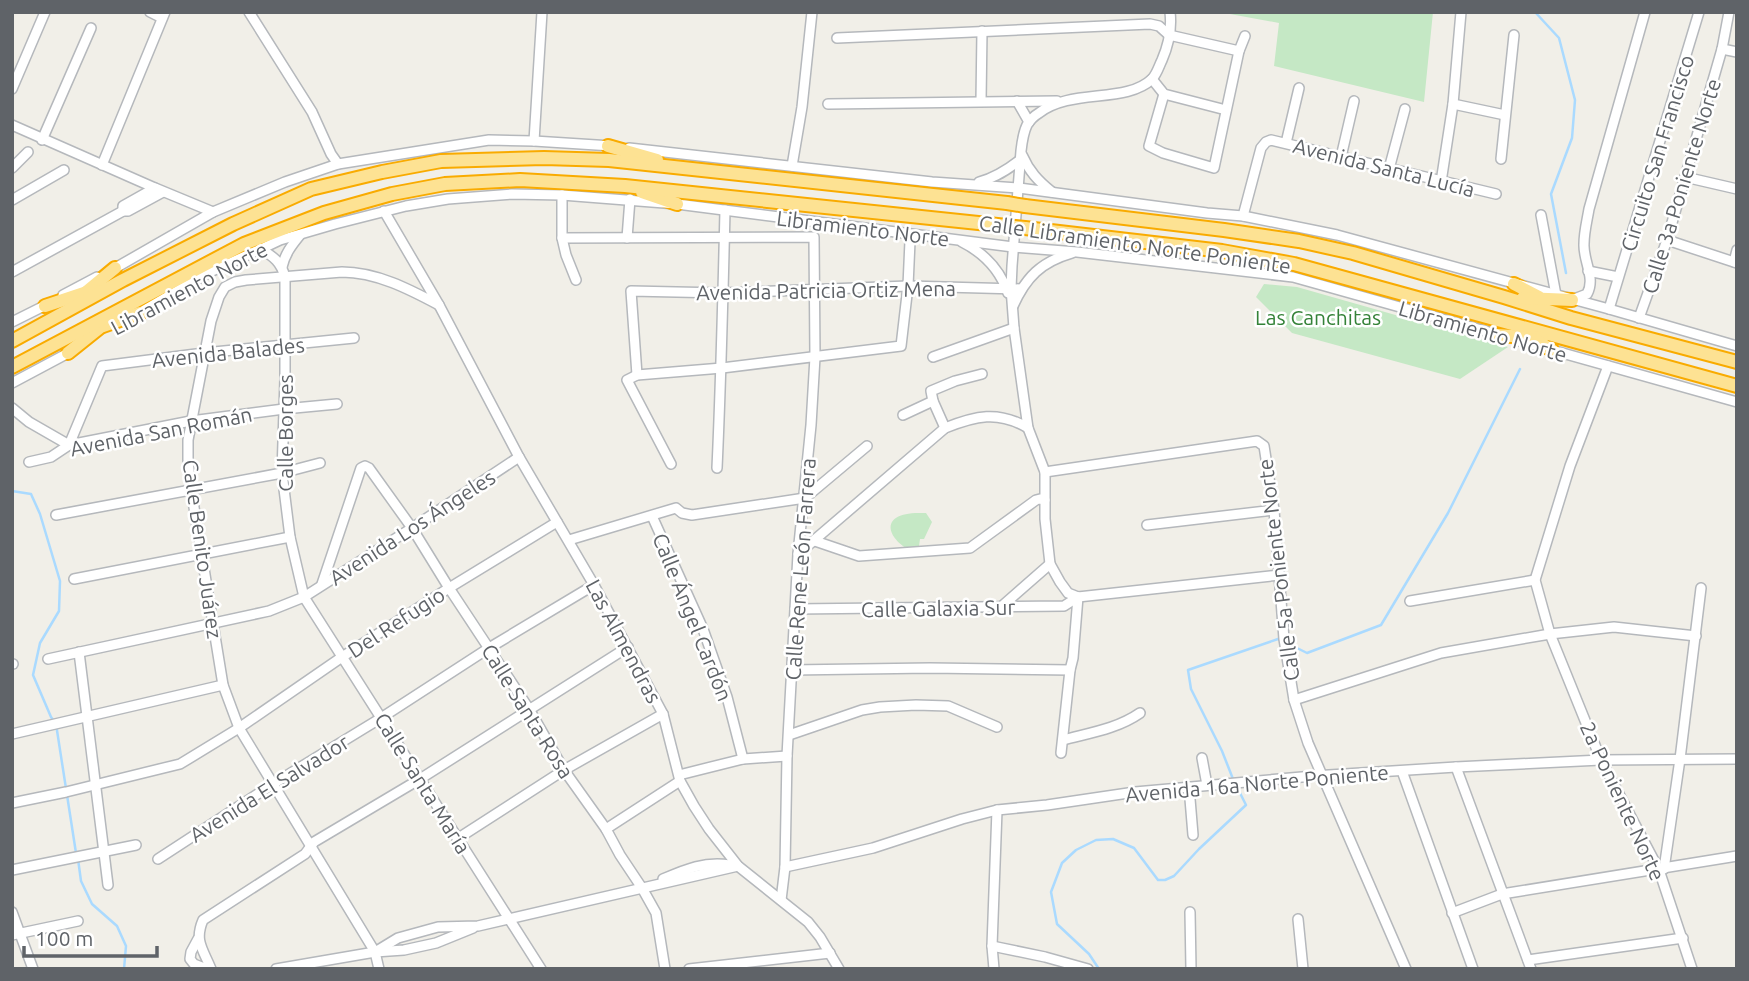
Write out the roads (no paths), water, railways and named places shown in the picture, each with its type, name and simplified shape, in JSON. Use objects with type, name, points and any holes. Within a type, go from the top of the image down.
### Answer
[{"type":"highway","points":[[608,146],[677,167]]},
{"type":"highway","points":[[609,160],[666,152]]},
{"type":"highway","name":"Calle Libramiento Norte Poniente","points":[[12,341],[233,224],[311,189],[441,161],[544,158],[609,160],[1007,203],[1224,230],[1299,241],[1353,253],[1504,297]]},
{"type":"highway","name":"Calle Libramiento Norte Poniente","points":[[12,367],[63,339],[135,309],[244,244],[324,213],[392,194],[445,184],[520,180],[682,191],[1222,251],[1294,264],[1345,277],[1737,386]]},
{"type":"highway","points":[[625,186],[677,204]]},
{"type":"highway","points":[[630,199],[682,191]]},
{"type":"highway","points":[[54,319],[116,268]]},
{"type":"highway","points":[[45,306],[123,280]]},
{"type":"highway","points":[[1514,284],[1572,318]]},
{"type":"highway","points":[[1504,297],[1572,300]]},
{"type":"highway","name":"Libramiento Norte","points":[[1504,297],[1737,362]]},
{"type":"highway","points":[[63,339],[100,327],[135,309]]},
{"type":"highway","points":[[1502,322],[1552,350]]},
{"type":"highway","points":[[68,353],[100,327]]},
{"type":"highway","points":[[1497,335],[1568,340]]},
{"type":"street","points":[[12,89],[45,12]]},
{"type":"street","points":[[102,165],[163,15],[150,12]]},
{"type":"street","points":[[249,12],[312,112],[338,164]]},
{"type":"street","points":[[534,141],[542,12]]},
{"type":"street","points":[[792,166],[802,107],[812,12]]},
{"type":"street","points":[[828,104],[1061,101],[1136,89],[1152,79],[1157,72],[1168,45],[1170,12]]},
{"type":"street","points":[[1441,182],[1453,104],[1461,12]]},
{"type":"street","name":"Circuito San Francisco","points":[[1572,300],[1583,297],[1590,290],[1591,276],[1586,264],[1584,242],[1589,209],[1645,12]]},
{"type":"street","name":"Circuito San Francisco","points":[[1609,309],[1699,12]]},
{"type":"street","name":"Calle 3a Poniente Norte","points":[[1639,318],[1667,240],[1722,48],[1729,12]]},
{"type":"street","points":[[837,38],[1150,24],[1159,26],[1170,35],[1239,51]]},
{"type":"street","points":[[42,139],[91,28]]},
{"type":"street","points":[[981,101],[982,31]]},
{"type":"street","points":[[1501,159],[1514,35]]},
{"type":"street","points":[[1164,94],[1149,146],[1163,153],[1214,168],[1239,51],[1245,36]]},
{"type":"street","points":[[1722,48],[1737,52]]},
{"type":"street","points":[[1152,79],[1164,94],[1226,110]]},
{"type":"street","points":[[1286,143],[1299,88]]},
{"type":"street","points":[[1340,157],[1354,100]]},
{"type":"street","points":[[1017,101],[1029,122]]},
{"type":"street","points":[[1061,101],[1041,111],[1029,122],[1023,135],[1013,247],[1012,308],[1028,428],[1045,472],[1050,564],[1068,593],[1078,597],[1061,753]]},
{"type":"street","points":[[1453,104],[1505,116]]},
{"type":"street","points":[[1389,169],[1405,109]]},
{"type":"street","points":[[12,125],[213,212]]},
{"type":"street","points":[[12,322],[116,268],[213,212],[285,182],[338,164],[489,140],[608,146],[932,182],[1018,188],[1243,216],[1337,235],[1737,346]]},
{"type":"street","name":"Avenida Santa Lucía","points":[[1243,216],[1262,146],[1271,140],[1496,194]]},
{"type":"street","points":[[12,168],[28,152]]},
{"type":"street","points":[[968,184],[1006,171],[1020,155]]},
{"type":"street","points":[[1020,155],[1039,182],[1054,193]]},
{"type":"street","points":[[12,200],[64,170]]},
{"type":"street","points":[[1685,177],[1737,188]]},
{"type":"street","points":[[12,272],[123,211],[128,211],[159,190]]},
{"type":"street","name":"Libramiento Norte","points":[[12,383],[68,353],[135,309],[280,240],[384,211],[448,199],[512,194],[630,199],[1013,247],[1077,251],[1293,277],[1737,402]]},
{"type":"street","points":[[562,195],[562,238],[576,280]]},
{"type":"street","points":[[627,238],[630,199]]},
{"type":"street","points":[[717,468],[725,210]]},
{"type":"street","name":"Las Almendras","points":[[384,211],[439,305],[519,457],[628,647],[663,714],[679,778],[709,829],[738,866],[808,922],[839,969]]},
{"type":"street","points":[[1541,215],[1556,295]]},
{"type":"street","points":[[282,267],[289,248],[301,234]]},
{"type":"street","points":[[562,238],[724,237]]},
{"type":"street","name":"Calle Rene León Farrera","points":[[724,237],[814,237],[814,357],[795,609],[787,756],[785,867],[781,900]]},
{"type":"street","points":[[957,239],[973,247],[987,259],[1013,288]]},
{"type":"street","points":[[1667,240],[1735,263],[1737,250]]},
{"type":"street","points":[[671,464],[627,380],[637,375],[722,368],[901,346],[910,242]]},
{"type":"street","points":[[261,249],[273,256],[282,267]]},
{"type":"street","points":[[1013,288],[1056,258],[1077,251]]},
{"type":"street","name":"Calle Borges","points":[[282,267],[285,277],[286,345],[282,473],[290,537],[304,597]]},
{"type":"street","points":[[1588,271],[1618,277]]},
{"type":"street","points":[[285,277],[357,272],[415,292],[439,305]]},
{"type":"street","name":"Calle Benito Juárez","points":[[285,277],[235,282],[225,287],[219,297],[211,321],[191,421],[188,460],[191,489],[223,685],[239,728],[375,951],[379,969]]},
{"type":"street","name":"Avenida Patricia Ortiz Mena","points":[[637,375],[631,291],[722,293],[908,286],[1013,288]]},
{"type":"street","points":[[933,356],[1014,328]]},
{"type":"street","name":"Avenida Balades","points":[[69,445],[102,366],[354,338]]},
{"type":"street","points":[[1410,601],[1535,580],[1570,466],[1608,366]]},
{"type":"street","points":[[945,428],[931,391],[982,374]]},
{"type":"street","points":[[903,415],[933,401]]},
{"type":"street","name":"Avenida San Román","points":[[29,462],[51,457],[69,445],[191,421],[337,404]]},
{"type":"street","points":[[12,408],[29,422],[69,445]]},
{"type":"street","points":[[799,554],[945,428],[971,418],[994,417],[1017,421],[1028,428]]},
{"type":"street","name":"Calle 5a Poniente Norte","points":[[1045,472],[1257,441],[1262,443],[1274,510],[1284,639],[1294,700],[1308,744],[1406,969]]},
{"type":"street","points":[[569,540],[676,508],[682,513],[692,515],[805,498],[867,446]]},
{"type":"street","name":"Avenida Los Ángeles","points":[[48,659],[270,611],[304,597],[519,457]]},
{"type":"street","points":[[56,515],[282,473],[320,463]]},
{"type":"street","name":"Calle Santa Rosa","points":[[323,584],[361,468],[365,466],[412,528],[529,709],[564,770],[606,829],[642,887],[656,913],[665,969]]},
{"type":"street","points":[[815,541],[859,556],[970,548],[1036,500],[1045,500]]},
{"type":"street","points":[[1147,525],[1274,510]]},
{"type":"street","name":"Calle Ángel Cardón","points":[[652,516],[703,629],[727,697],[743,759]]},
{"type":"street","name":"Del Refugio","points":[[12,803],[180,764],[239,728],[449,588],[557,522]]},
{"type":"street","points":[[74,579],[290,537]]},
{"type":"street","points":[[1000,607],[1050,564]]},
{"type":"street","name":"Calle Galaxia Sur","points":[[795,609],[1064,606],[1078,597],[1280,575]]},
{"type":"street","name":"2a Poniente Norte","points":[[1535,580],[1550,634],[1601,760],[1661,869],[1692,969]]},
{"type":"street","name":"Avenida El Salvador","points":[[158,859],[489,648],[594,585]]},
{"type":"street","points":[[1661,869],[1680,760],[1700,589]]},
{"type":"street","name":"Calle Santa María","points":[[304,597],[541,969]]},
{"type":"street","points":[[1294,700],[1441,653],[1550,634],[1614,627],[1696,636]]},
{"type":"street","points":[[209,969],[194,964],[190,959],[203,920],[305,854],[314,842],[420,779],[628,647]]},
{"type":"street","points":[[79,652],[108,885]]},
{"type":"street","points":[[792,670],[1070,670]]},
{"type":"street","points":[[12,734],[223,685]]},
{"type":"street","points":[[789,735],[862,710],[936,704],[948,706],[997,727]]},
{"type":"street","points":[[1063,740],[1128,722],[1140,713]]},
{"type":"street","points":[[457,839],[564,770],[663,714]]},
{"type":"street","points":[[606,829],[679,778],[743,759],[787,756]]},
{"type":"street","points":[[1202,758],[1207,785]]},
{"type":"street","name":"Avenida 16a Norte Poniente","points":[[785,867],[873,848],[997,810],[1135,792],[1322,775],[1456,767],[1601,760],[1737,759]]},
{"type":"street","points":[[1456,767],[1530,964],[1683,938]]},
{"type":"street","points":[[1402,771],[1473,969]]},
{"type":"street","points":[[1189,787],[1193,835]]},
{"type":"street","points":[[994,969],[992,946],[997,810]]},
{"type":"street","points":[[12,870],[136,845]]},
{"type":"street","points":[[1452,914],[1502,894],[1737,856]]},
{"type":"street","points":[[276,969],[436,943],[478,926],[642,887],[693,866],[717,863],[738,866]]},
{"type":"street","points":[[12,912],[16,934],[33,969]]},
{"type":"street","points":[[1190,912],[1191,969]]},
{"type":"street","points":[[1298,919],[1303,969]]},
{"type":"street","points":[[16,934],[78,921]]},
{"type":"street","points":[[375,951],[398,938],[438,927],[478,926]]},
{"type":"street","points":[[198,939],[209,969]]},
{"type":"street","points":[[992,946],[1087,969]]},
{"type":"street","points":[[689,969],[830,953]]},
{"type":"waterway","points":[[1535,12],[1559,38],[1575,100],[1572,138],[1551,194],[1566,273]]},
{"type":"waterway","points":[[1287,643],[1307,653],[1381,625],[1448,513],[1520,369]]},
{"type":"waterway","points":[[12,491],[31,494],[40,514],[60,581],[59,611],[40,643],[33,675],[56,724],[76,853]]},
{"type":"waterway","points":[[1233,779],[1191,689],[1188,670],[1278,639],[1281,641]]},
{"type":"waterway","points":[[1099,969],[1089,954],[1057,924],[1051,892],[1062,863],[1076,850],[1096,840],[1113,839],[1134,848],[1158,880],[1174,876],[1246,805],[1236,785]]},
{"type":"waterway","points":[[78,859],[81,881],[92,904],[117,926],[126,946],[124,969]]},
{"type":"park label","name":"Las Canchitas","points":[[1318,317]]}]
